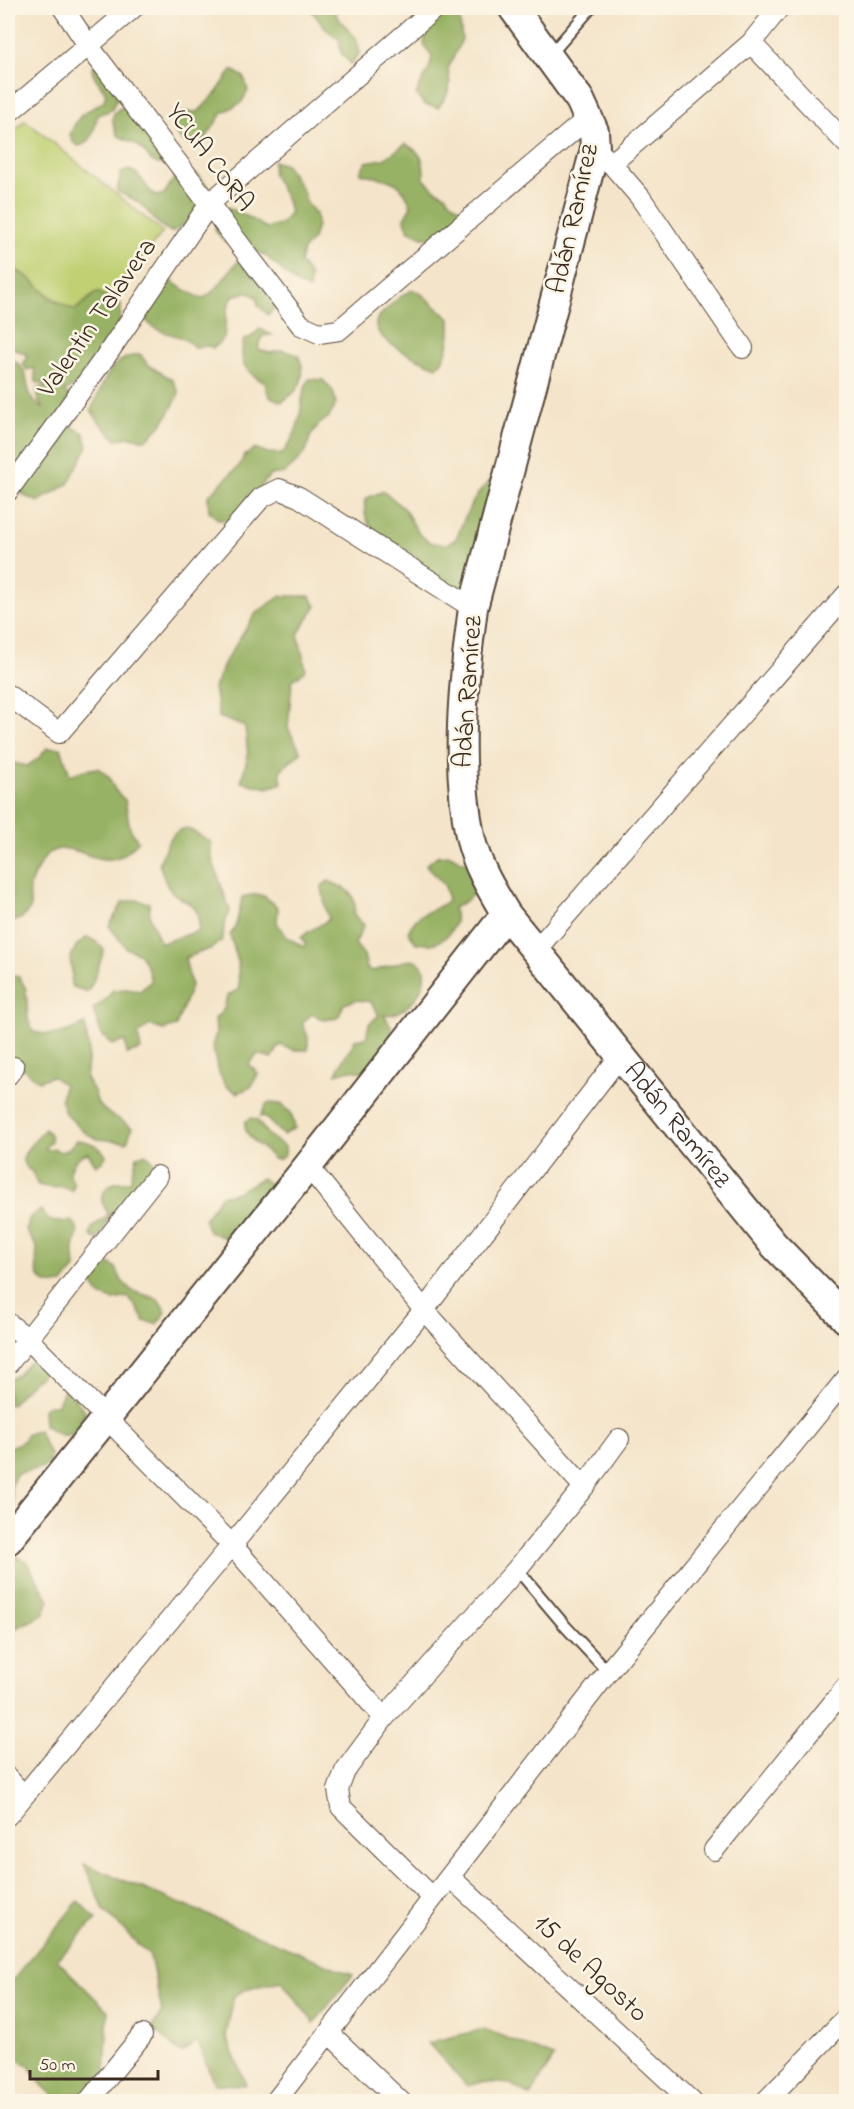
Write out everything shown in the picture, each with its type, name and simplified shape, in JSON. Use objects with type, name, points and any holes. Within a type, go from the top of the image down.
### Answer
[{"type":"street","name":"YCUA CORA","points":[[63,8],[88,45],[301,325],[319,333],[339,330],[589,117]]},
{"type":"street","points":[[8,113],[134,8]]},
{"type":"street","name":"Valentin Talavera","points":[[8,491],[106,356],[210,203],[435,8]]},
{"type":"street","name":"Adán Ramírez","points":[[513,8],[580,100],[589,117],[603,156],[473,608],[465,671],[460,753],[470,837],[484,878],[506,914],[774,1245],[846,1319]]},
{"type":"street","points":[[743,348],[640,197],[603,156],[751,43],[779,8]]},
{"type":"street","points":[[751,43],[846,143]]},
{"type":"street","points":[[8,695],[59,733],[261,498],[279,489],[318,508],[473,608]]},
{"type":"street","points":[[535,951],[846,596]]},
{"type":"street","points":[[8,1540],[308,1166],[506,914]]},
{"type":"street","points":[[8,1815],[424,1310],[620,1056]]},
{"type":"street","points":[[308,1166],[424,1310],[584,1487]]},
{"type":"street","points":[[8,1364],[157,1176]]},
{"type":"street","points":[[8,1323],[28,1339],[232,1545],[384,1718]]},
{"type":"street","points":[[275,2102],[608,1672],[846,1379]]},
{"type":"street","points":[[433,1898],[341,1807],[338,1790],[345,1771],[384,1718],[517,1569],[584,1487],[619,1439]]},
{"type":"street","points":[[714,1850],[846,1687]]},
{"type":"street","points":[[8,1778],[23,1795]]},
{"type":"street","name":"15 de Agosto","points":[[450,1877],[692,2102]]},
{"type":"street","points":[[765,2102],[846,2018]]},
{"type":"street","points":[[329,2033],[401,2102]]},
{"type":"street","points":[[88,2102],[142,2035]]},
{"type":"lane","points":[[549,56],[591,8]]},
{"type":"lane","points":[[517,1569],[608,1672]]},
{"type":"green space","points":[[309,8],[335,8],[337,17],[356,38],[360,52],[351,64],[341,53],[339,39],[327,30]]},
{"type":"green space","points":[[459,12],[462,39],[448,69],[449,90],[438,108],[424,104],[416,94],[431,62],[432,56],[424,45],[427,30],[438,17]]},
{"type":"green space","points":[[96,63],[118,97],[111,110],[98,115],[88,142],[78,146],[70,135],[76,121],[104,101],[106,93],[94,76],[92,69]]},
{"type":"green space","points":[[232,70],[244,77],[248,91],[241,103],[222,113],[206,138],[194,146],[181,140],[173,128],[175,115],[184,112],[198,112],[217,92]]},
{"type":"green space","points":[[125,106],[168,158],[165,164],[155,163],[137,145],[118,136],[113,115]]},
{"type":"green space","points":[[25,120],[163,232],[89,323],[8,266],[8,138]]},
{"type":"green space","points":[[406,144],[419,154],[424,167],[424,179],[462,210],[460,224],[437,239],[423,237],[409,231],[404,218],[411,206],[397,185],[392,181],[360,173],[366,162],[384,159]]},
{"type":"green space","points":[[273,161],[286,165],[302,189],[307,203],[316,214],[317,225],[313,239],[303,250],[300,263],[310,275],[309,289],[296,283],[265,255],[225,241],[215,231],[217,218],[224,207],[241,213],[267,228],[281,224],[290,213],[287,200],[273,175]]},
{"type":"green space","points":[[128,170],[137,174],[157,196],[164,194],[176,175],[197,174],[207,186],[196,224],[183,225],[172,232],[158,223],[136,201],[122,195],[117,191],[121,173]]},
{"type":"green space","points":[[240,260],[278,305],[268,315],[258,305],[257,297],[247,292],[233,296],[227,309],[224,338],[214,348],[194,347],[180,337],[158,330],[151,325],[139,308],[160,278],[174,274],[167,277],[202,299],[219,286]]},
{"type":"green space","points":[[8,265],[31,279],[51,299],[75,310],[97,292],[121,304],[120,326],[89,376],[64,392],[75,399],[78,413],[72,427],[84,433],[88,446],[68,484],[38,502],[25,496],[15,487],[8,502],[8,357],[18,363],[23,370],[31,396],[43,408],[39,402],[37,389],[47,386],[36,382],[34,368],[27,370],[23,364],[27,355],[15,349],[8,349]]},
{"type":"green space","points":[[413,290],[419,292],[450,319],[447,351],[437,367],[390,344],[377,330],[376,323],[379,317],[399,298]]},
{"type":"green space","points":[[260,329],[272,335],[262,336],[258,350],[271,353],[282,350],[298,355],[301,363],[302,376],[298,388],[281,402],[269,396],[265,383],[248,371],[243,361],[244,339],[251,337]]},
{"type":"green space","points":[[140,354],[148,365],[172,379],[179,393],[165,419],[145,440],[130,437],[116,439],[91,410],[113,367],[120,361]]},
{"type":"green space","points":[[309,379],[323,380],[333,391],[336,404],[329,417],[318,425],[310,437],[306,451],[296,463],[285,473],[270,475],[233,520],[219,520],[209,511],[208,496],[239,466],[245,454],[245,456],[255,448],[268,453],[282,454],[296,429]]},
{"type":"green space","points":[[492,479],[497,492],[480,559],[454,595],[428,573],[409,551],[381,536],[368,522],[365,499],[384,491],[405,510],[419,534],[430,542],[444,545],[456,539],[475,499]]},
{"type":"green space","points":[[281,596],[310,596],[316,606],[298,634],[306,670],[292,681],[288,728],[301,752],[280,771],[282,783],[268,788],[241,782],[248,755],[245,727],[219,717],[214,688],[226,660],[256,613]]},
{"type":"green space","points":[[47,748],[61,748],[70,775],[98,768],[109,777],[115,790],[125,800],[130,829],[138,841],[126,853],[114,858],[103,859],[60,849],[49,853],[31,882],[31,908],[22,918],[8,924],[8,762],[27,766],[38,759]]},
{"type":"green space","points":[[187,828],[211,842],[211,856],[230,911],[224,925],[223,939],[212,948],[185,958],[191,986],[176,1026],[163,1030],[149,1025],[138,1035],[141,1050],[127,1054],[125,1041],[112,1045],[102,1035],[93,1009],[113,990],[140,991],[151,981],[140,954],[126,948],[109,926],[123,902],[136,900],[149,903],[150,918],[161,944],[199,930],[195,908],[170,890],[159,863],[172,837]]},
{"type":"green space","points":[[450,855],[463,862],[477,864],[476,891],[466,901],[453,908],[454,926],[447,936],[431,944],[416,943],[408,932],[412,924],[421,915],[448,900],[445,886],[426,865],[437,856]]},
{"type":"green space","points":[[328,881],[345,889],[352,896],[355,907],[354,915],[364,925],[355,944],[364,955],[367,969],[373,971],[413,960],[421,964],[424,971],[424,980],[420,990],[406,1008],[384,1015],[391,1026],[392,1039],[364,1072],[350,1070],[336,1074],[355,1040],[366,1038],[369,1024],[379,1015],[371,1002],[357,1000],[344,1004],[338,1018],[324,1020],[312,1014],[302,1023],[308,1037],[308,1050],[294,1050],[280,1045],[272,1058],[258,1054],[249,1064],[258,1074],[251,1087],[238,1093],[226,1086],[219,1073],[212,1047],[216,1033],[215,1019],[224,1009],[227,996],[239,989],[238,962],[230,935],[237,921],[243,897],[259,895],[270,900],[278,908],[277,923],[287,937],[303,947],[306,944],[301,938],[329,919],[322,886]]},
{"type":"green space","points":[[87,937],[97,942],[104,950],[87,992],[71,986],[70,959],[76,946]]},
{"type":"green space","points":[[8,974],[19,977],[26,989],[28,1019],[33,1032],[60,1033],[85,1024],[89,1051],[86,1079],[94,1091],[98,1104],[109,1114],[132,1128],[127,1142],[98,1139],[85,1133],[65,1113],[61,1099],[64,1085],[52,1076],[39,1081],[8,1059]]},
{"type":"green space","points":[[267,1103],[281,1104],[291,1113],[295,1128],[283,1135],[264,1116],[260,1117]]},
{"type":"green space","points":[[251,1118],[257,1120],[268,1135],[285,1147],[285,1154],[280,1159],[273,1159],[247,1133],[245,1122]]},
{"type":"green space","points":[[45,1129],[50,1134],[51,1141],[45,1148],[48,1150],[54,1148],[60,1152],[67,1150],[77,1140],[94,1144],[106,1156],[96,1165],[88,1153],[78,1158],[69,1174],[74,1184],[72,1191],[59,1186],[52,1188],[38,1185],[32,1172],[25,1166],[23,1158]]},
{"type":"green space","points":[[144,1154],[154,1163],[151,1178],[133,1197],[110,1214],[101,1235],[95,1239],[90,1235],[92,1228],[108,1215],[102,1202],[103,1193],[112,1184],[130,1182],[137,1156]]},
{"type":"green space","points":[[262,1178],[273,1187],[245,1222],[223,1237],[209,1232],[204,1219],[221,1196],[238,1192]]},
{"type":"green space","points":[[41,1210],[50,1220],[72,1221],[77,1227],[74,1250],[75,1268],[63,1284],[46,1283],[38,1275],[37,1248],[26,1230],[30,1217]]},
{"type":"green space","points":[[109,1263],[116,1268],[122,1281],[132,1291],[158,1299],[166,1312],[157,1324],[144,1321],[128,1297],[113,1300],[99,1295],[92,1282],[97,1269]]},
{"type":"green space","points":[[37,1355],[48,1370],[31,1383],[11,1405],[8,1404],[8,1380],[17,1375]]},
{"type":"green space","points":[[65,1387],[85,1411],[75,1431],[65,1435],[52,1431],[44,1425],[43,1409],[48,1405],[56,1405]]},
{"type":"green space","points":[[38,1430],[50,1455],[49,1463],[43,1467],[16,1474],[11,1487],[14,1508],[8,1515],[8,1451],[10,1447],[22,1442],[26,1435]]},
{"type":"green space","points":[[8,1552],[26,1561],[49,1600],[43,1615],[12,1630],[8,1628]]},
{"type":"green space","points":[[84,1864],[353,1975],[314,2023],[281,1981],[246,1989],[234,1996],[226,2036],[246,2085],[214,2084],[198,2042],[181,2053],[152,2028],[162,2011],[150,1956],[104,1910]]},
{"type":"green space","points":[[78,1901],[96,1919],[57,1960],[108,2011],[105,2074],[82,2101],[52,2101],[56,2098],[42,2085],[28,2065],[12,2057],[8,2061],[8,1986]]},
{"type":"green space","points":[[484,2029],[554,2057],[530,2096],[511,2084],[482,2082],[467,2086],[428,2043]]}]
